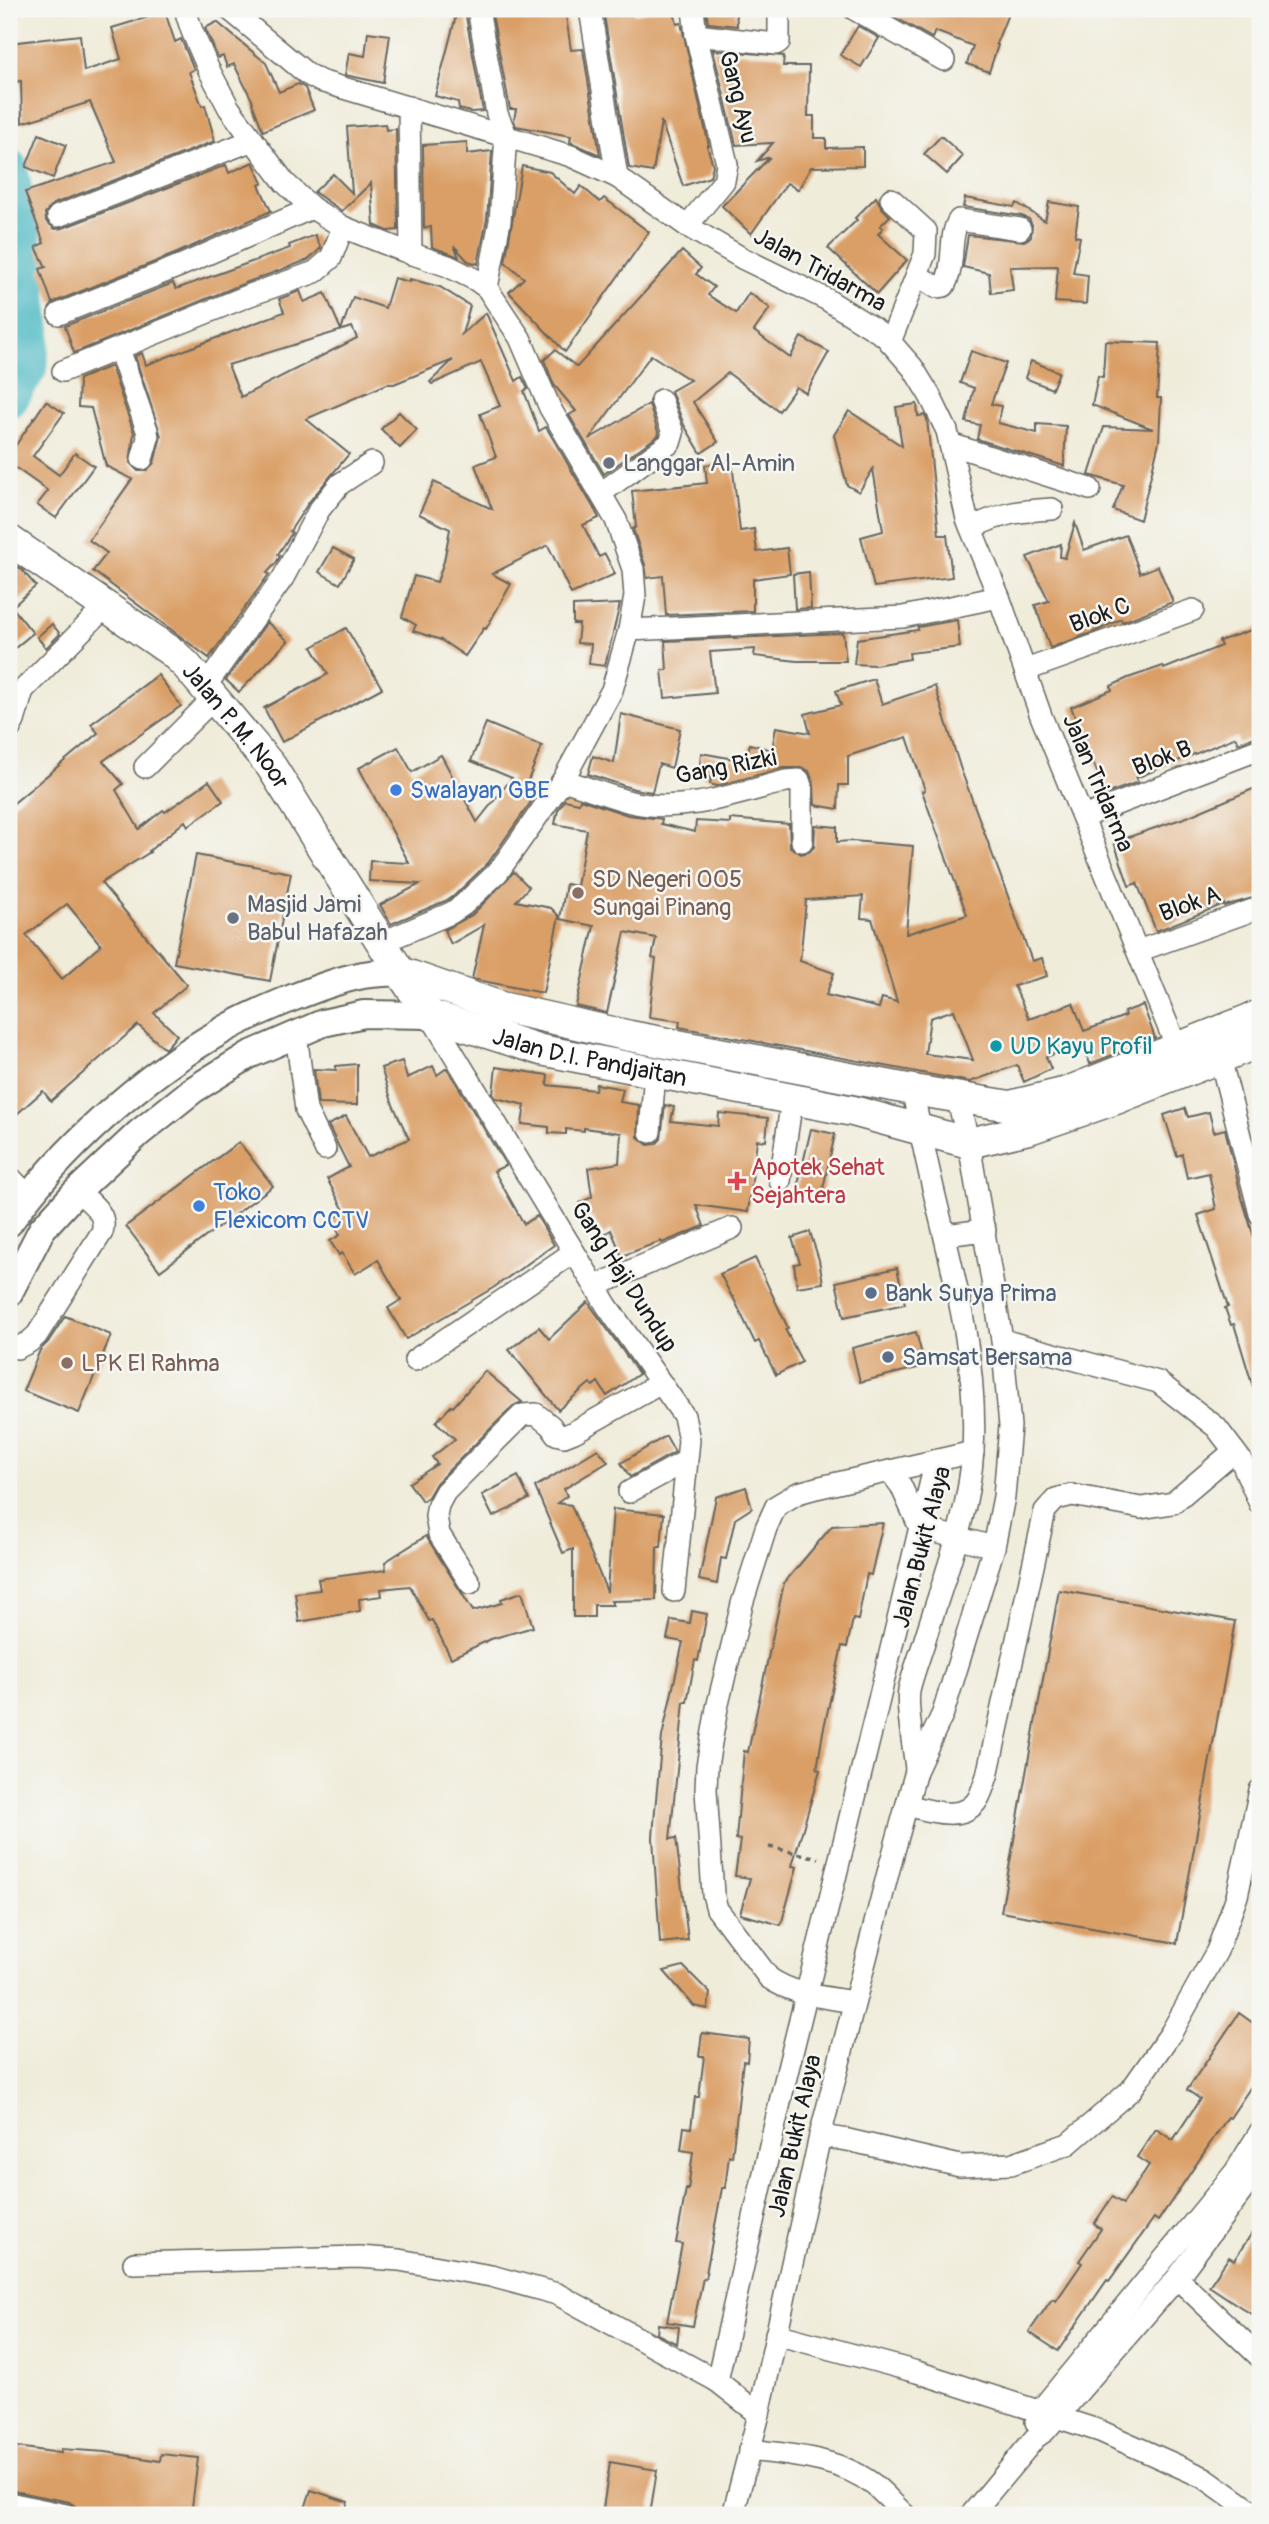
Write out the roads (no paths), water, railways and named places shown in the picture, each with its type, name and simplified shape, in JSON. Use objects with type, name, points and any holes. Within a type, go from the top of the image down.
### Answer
[{"type":"highway","name":"Jalan P. M. Noor","points":[[9,540],[172,652],[210,692],[271,766],[400,972],[430,1015]]},
{"type":"highway","name":"Jalan D.I. Pandjaitan","points":[[400,972],[501,1007],[630,1036],[1010,1106],[1067,1092],[1260,1016]]},
{"type":"highway","name":"Jalan D.I. Pandjaitan","points":[[430,1015],[541,1050],[853,1111],[969,1143],[1029,1129],[1116,1099],[1260,1042]]},
{"type":"main road","name":"Jalan D.I. Pandjaitan","points":[[9,1223],[27,1196],[55,1163],[121,1103],[193,1048],[254,1014],[325,985],[363,975],[400,972]]},
{"type":"main road","name":"Jalan D.I. Pandjaitan","points":[[9,1293],[42,1229],[139,1133],[194,1090],[249,1055],[323,1023],[364,1014],[430,1015]]},
{"type":"street","name":"Jalan Tridarma","points":[[229,9],[307,74],[320,81],[506,135],[571,156],[618,177],[687,226],[742,258],[826,299],[885,336],[913,368],[947,431],[971,528],[999,597],[1041,716],[1177,1048]]},
{"type":"street","points":[[478,9],[497,114],[506,135],[500,221],[487,288]]},
{"type":"street","points":[[590,9],[618,177]]},
{"type":"street","name":"Gang Ayu","points":[[687,226],[724,181],[727,164],[696,35],[693,9]]},
{"type":"street","points":[[696,35],[776,44],[779,42],[779,9]]},
{"type":"street","points":[[855,9],[944,60]]},
{"type":"street","points":[[182,15],[229,108],[285,183],[312,208],[344,227],[411,254],[448,265],[487,288],[520,338],[550,408],[616,520],[633,569],[635,596],[629,630],[612,690],[563,780],[498,872],[463,905],[451,913],[383,942]]},
{"type":"street","points":[[409,107],[411,254]]},
{"type":"street","points":[[58,216],[253,140]]},
{"type":"street","points":[[890,342],[925,254],[926,231],[891,199]]},
{"type":"street","points":[[60,314],[182,265],[312,208]]},
{"type":"street","points":[[917,275],[936,287],[944,286],[959,220],[1020,229]]},
{"type":"street","points":[[63,371],[250,295],[315,272],[331,258],[344,227]]},
{"type":"street","points":[[118,349],[147,429],[148,438],[142,459]]},
{"type":"street","points":[[601,493],[670,443],[673,433],[661,400]]},
{"type":"street","points":[[950,444],[1090,489]]},
{"type":"street","points":[[145,767],[210,692],[282,578],[319,510],[340,484],[372,463]]},
{"type":"street","points":[[971,528],[998,515],[1052,509]]},
{"type":"street","points":[[629,630],[903,617],[999,597]]},
{"type":"street","points":[[9,730],[14,721],[16,696],[106,606]]},
{"type":"street","name":"Blok C","points":[[1026,670],[1192,610]]},
{"type":"street","name":"Blok B","points":[[1083,817],[1260,748]]},
{"type":"street","name":"Gang Rizki","points":[[563,780],[632,802],[681,805],[706,802],[799,780],[803,789],[802,841]]},
{"type":"street","name":"Blok A","points":[[1138,951],[1253,909],[1260,909]]},
{"type":"street","name":"Gang Haji Dundup","points":[[430,1015],[595,1286],[684,1416],[689,1440],[674,1591]]},
{"type":"street","points":[[296,1034],[306,1110],[325,1149]]},
{"type":"street","points":[[1220,1058],[1260,1214]]},
{"type":"street","points":[[650,1132],[655,1073]]},
{"type":"street","name":"Jalan Bukit Alaya","points":[[913,1090],[919,1129],[946,1235],[969,1350],[974,1402],[969,1486],[957,1538],[909,1692],[916,1771]]},
{"type":"street","name":"Jalan Bukit Alaya","points":[[733,2515],[759,2414],[820,2136],[854,2003],[916,1771],[943,1713],[994,1547],[1004,1497],[1010,1426],[1002,1340],[969,1143],[957,1097]]},
{"type":"street","points":[[780,1181],[792,1099]]},
{"type":"street","points":[[9,1176],[27,1196]]},
{"type":"street","points":[[9,1345],[17,1348],[37,1335],[102,1232],[105,1223],[102,1215],[78,1191]]},
{"type":"street","points":[[595,1286],[732,1228]]},
{"type":"street","points":[[946,1235],[985,1230]]},
{"type":"street","points":[[415,1360],[574,1252]]},
{"type":"street","points":[[1002,1340],[1158,1382],[1216,1427],[1241,1460],[1260,1504]]},
{"type":"street","points":[[470,1583],[439,1534],[436,1516],[445,1492],[522,1415],[536,1415],[551,1426],[556,1434],[564,1436],[661,1383]]},
{"type":"street","points":[[907,1805],[939,1813],[965,1812],[977,1802],[987,1776],[1045,1511],[1056,1499],[1072,1495],[1141,1508],[1173,1503],[1234,1451]]},
{"type":"street","points":[[854,2003],[780,1986],[769,1978],[717,1909],[713,1894],[706,1790],[715,1720],[742,1604],[766,1528],[776,1506],[798,1493],[973,1452]]},
{"type":"street","points":[[717,2381],[806,1994],[936,1460]]},
{"type":"street","points":[[629,1492],[686,1461]]},
{"type":"street","points":[[890,1471],[901,1486],[920,1528]]},
{"type":"street","points":[[920,1528],[994,1547]]},
{"type":"street","points":[[820,2136],[960,2166],[1011,2164],[1068,2144],[1131,2090],[1171,2033],[1217,1951],[1237,1896],[1260,1790]]},
{"type":"street","points":[[971,2515],[1035,2438],[1045,2431],[1048,2414],[1235,2172],[1260,2132]]},
{"type":"street","points":[[1048,2414],[1177,2278],[1260,2166]]},
{"type":"street","points":[[134,2263],[359,2257],[399,2260],[491,2276],[557,2294],[717,2381],[759,2414]]},
{"type":"street","points":[[1177,2278],[1260,2357]]},
{"type":"street","points":[[776,2334],[917,2372],[1100,2431],[1205,2478],[1257,2515]]},
{"type":"street","points":[[749,2451],[803,2456],[847,2470],[872,2484],[905,2515]]},
{"type":"street","points":[[9,2503],[66,2515]]},
{"type":"waterway","points":[[9,168],[22,239],[32,332],[28,368],[9,399]]},
{"type":"place","name":"Langgar Al-Amin","points":[[609,463]]},
{"type":"place","name":"Swalayan GBE","points":[[396,790]]},
{"type":"place","name":"SD Negeri 005 Sungai Pinang","points":[[578,893]]},
{"type":"place","name":"Masjid Jami Babul Hafazah","points":[[233,918]]},
{"type":"place","name":"UD Kayu Profil","points":[[996,1046]]},
{"type":"place","name":"Apotek Sehat Sejahtera","points":[[737,1181]]},
{"type":"place","name":"Toko Flexicom CCTV","points":[[199,1206]]},
{"type":"place","name":"Bank Surya Prima","points":[[871,1293]]},
{"type":"place","name":"Samsat Bersama","points":[[888,1357]]},
{"type":"place","name":"LPK El Rahma","points":[[67,1363]]}]
